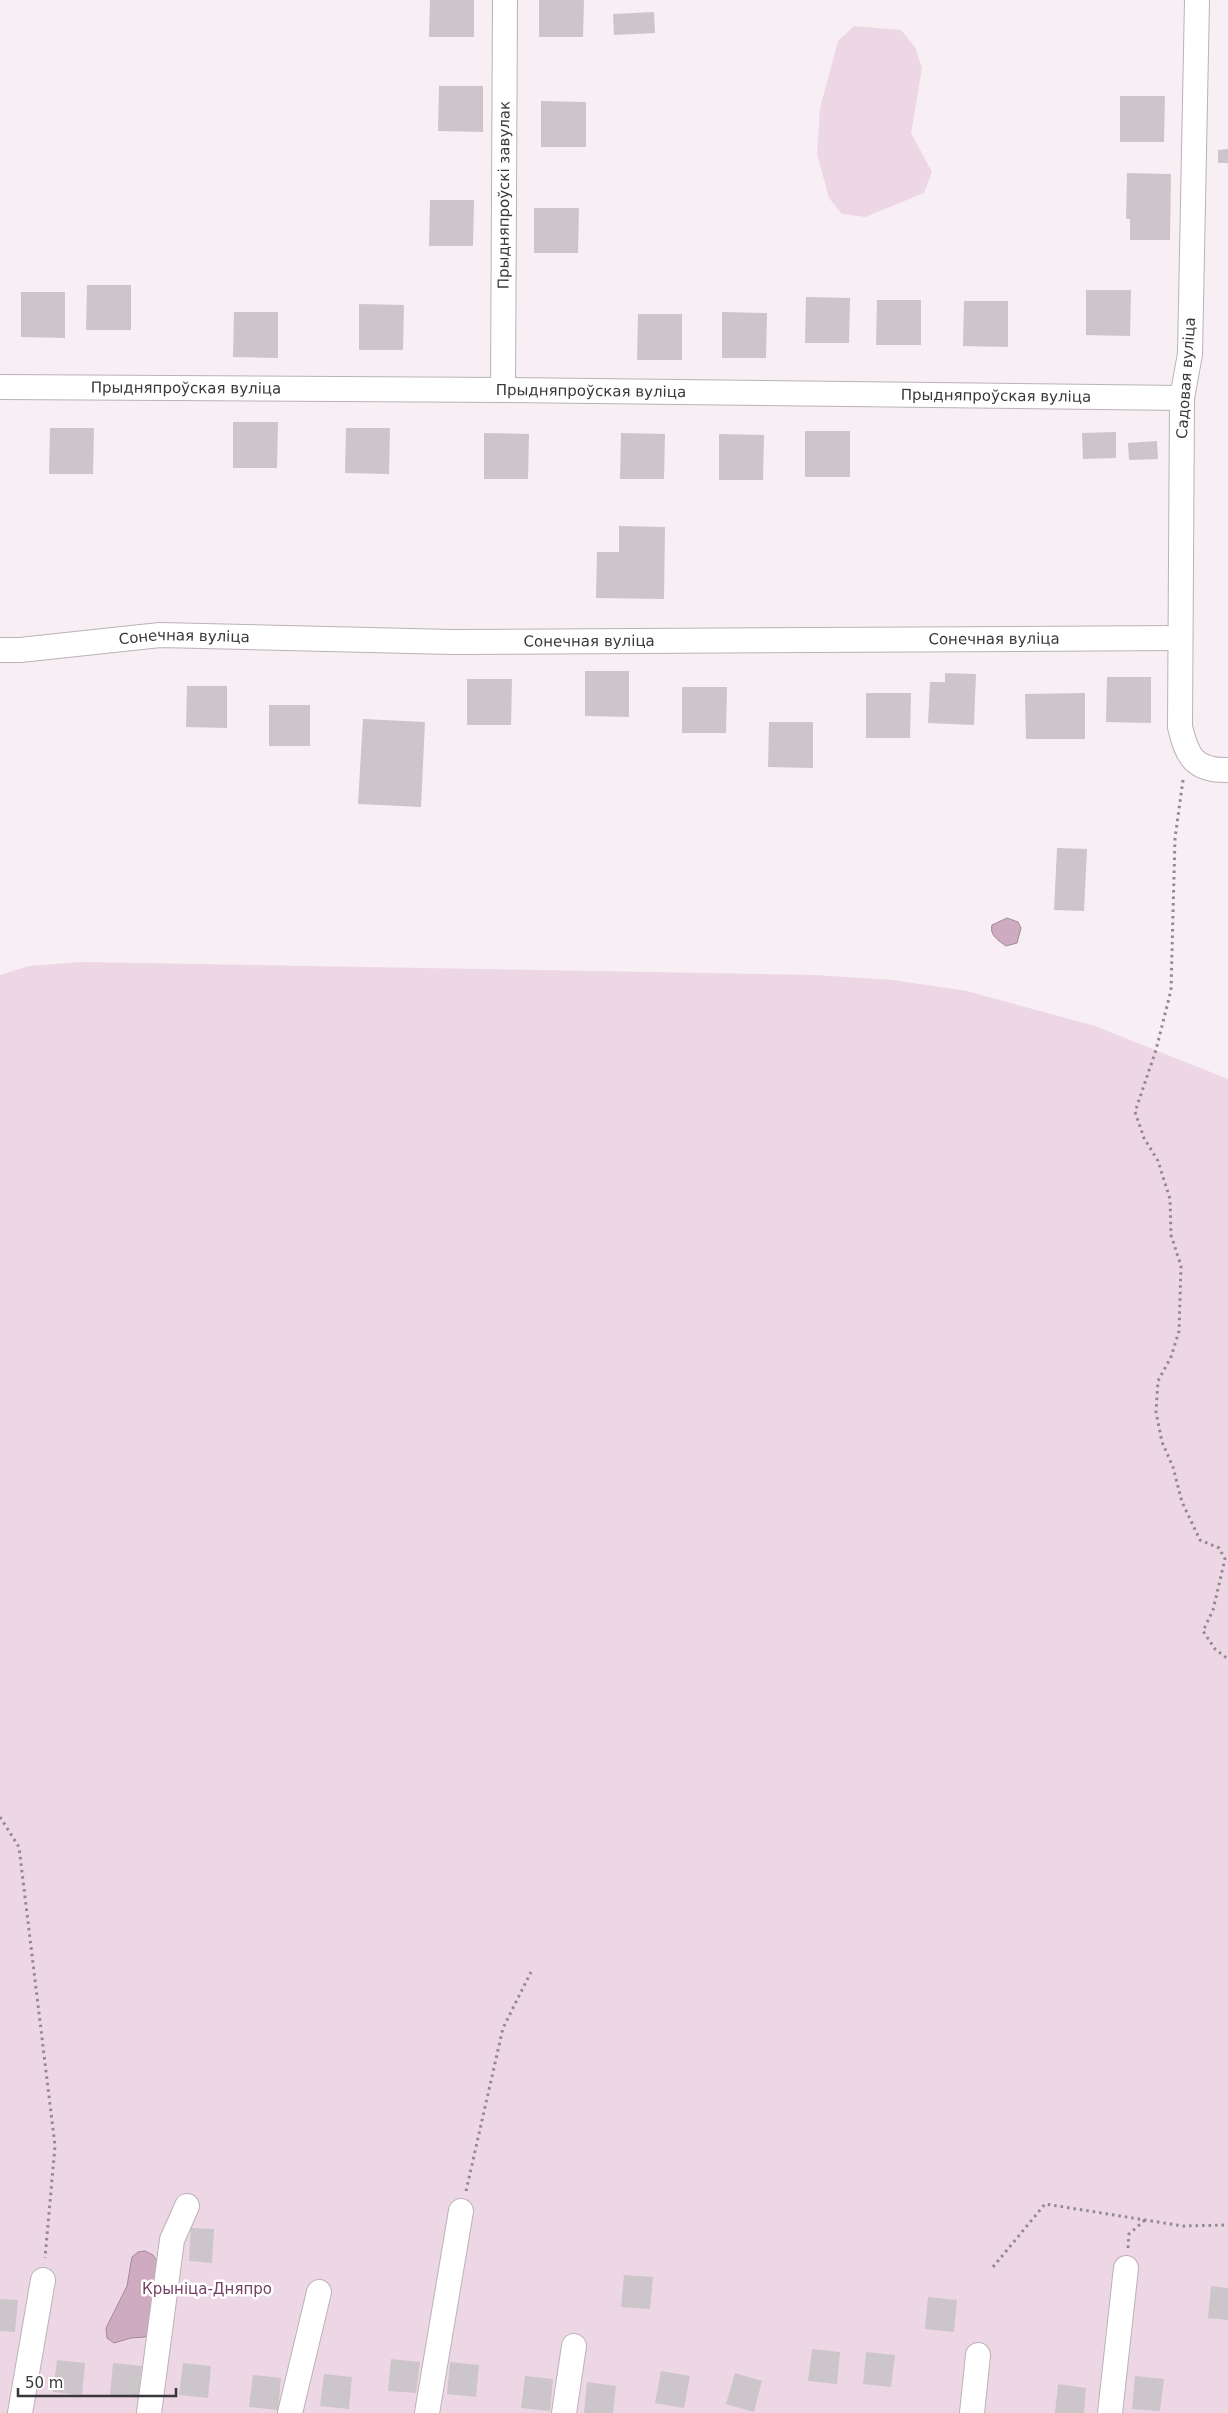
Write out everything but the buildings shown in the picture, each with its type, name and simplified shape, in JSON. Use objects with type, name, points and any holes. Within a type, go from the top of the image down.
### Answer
[{"type":"street","name":"Прыдняпроўскі завулак","points":[[503,390],[505,0]]},
{"type":"street","name":"Садовая вуліца","points":[[1186,751],[1180,727],[1182,398],[1190,354],[1197,0]]},
{"type":"street","name":"Прыдняпроўская вуліца","points":[[0,387],[503,390],[1182,398]]},
{"type":"street","name":"Сонечная вуліца","points":[[0,650],[20,650],[160,635],[452,642],[1180,638]]},
{"type":"street","points":[[1186,751],[1196,764],[1221,771]]},
{"type":"street","points":[[149,2413],[172,2240],[187,2206]]},
{"type":"street","points":[[427,2413],[462,2211]]},
{"type":"street","points":[[1110,2413],[1126,2268]]},
{"type":"street","points":[[20,2413],[42,2280]]},
{"type":"street","points":[[290,2413],[319,2292]]},
{"type":"street","points":[[564,2413],[574,2346]]},
{"type":"street","points":[[972,2413],[978,2355]]},
{"type":"path","points":[[1186,751],[1175,838],[1171,990],[1156,1050],[1135,1112],[1144,1138],[1158,1161],[1170,1199],[1171,1235],[1181,1266],[1179,1331],[1171,1357],[1158,1381],[1156,1412],[1162,1442],[1173,1468],[1182,1502],[1200,1540],[1218,1548],[1224,1559],[1214,1610],[1203,1631],[1215,1649],[1228,1660]]},
{"type":"path","points":[[0,1817],[19,1847],[55,2146],[42,2280]]},
{"type":"path","points":[[462,2211],[503,2028],[531,1972]]},
{"type":"path","points":[[993,2267],[1045,2204],[1183,2226],[1228,2225]]},
{"type":"path","points":[[1126,2268],[1129,2234],[1145,2220]]},
{"type":"green space","points":[[854,26],[901,30],[915,47],[922,68],[911,133],[932,172],[924,193],[865,217],[842,214],[829,198],[817,154],[820,108],[838,41]]},
{"type":"green space","name":"Крыніца-Дняпро","points":[[81,962],[815,975],[893,980],[967,991],[1095,1026],[1228,1079],[1228,2413],[0,2413],[0,975],[29,966]]},
{"type":"shaded area","points":[[1007,918],[1018,922],[1021,928],[1017,943],[1006,946],[995,937],[991,929],[992,925]]},
{"type":"shaded area","points":[[145,2251],[153,2255],[160,2266],[152,2329],[145,2337],[131,2338],[114,2343],[107,2338],[106,2328],[127,2286],[132,2257],[138,2252]]}]
